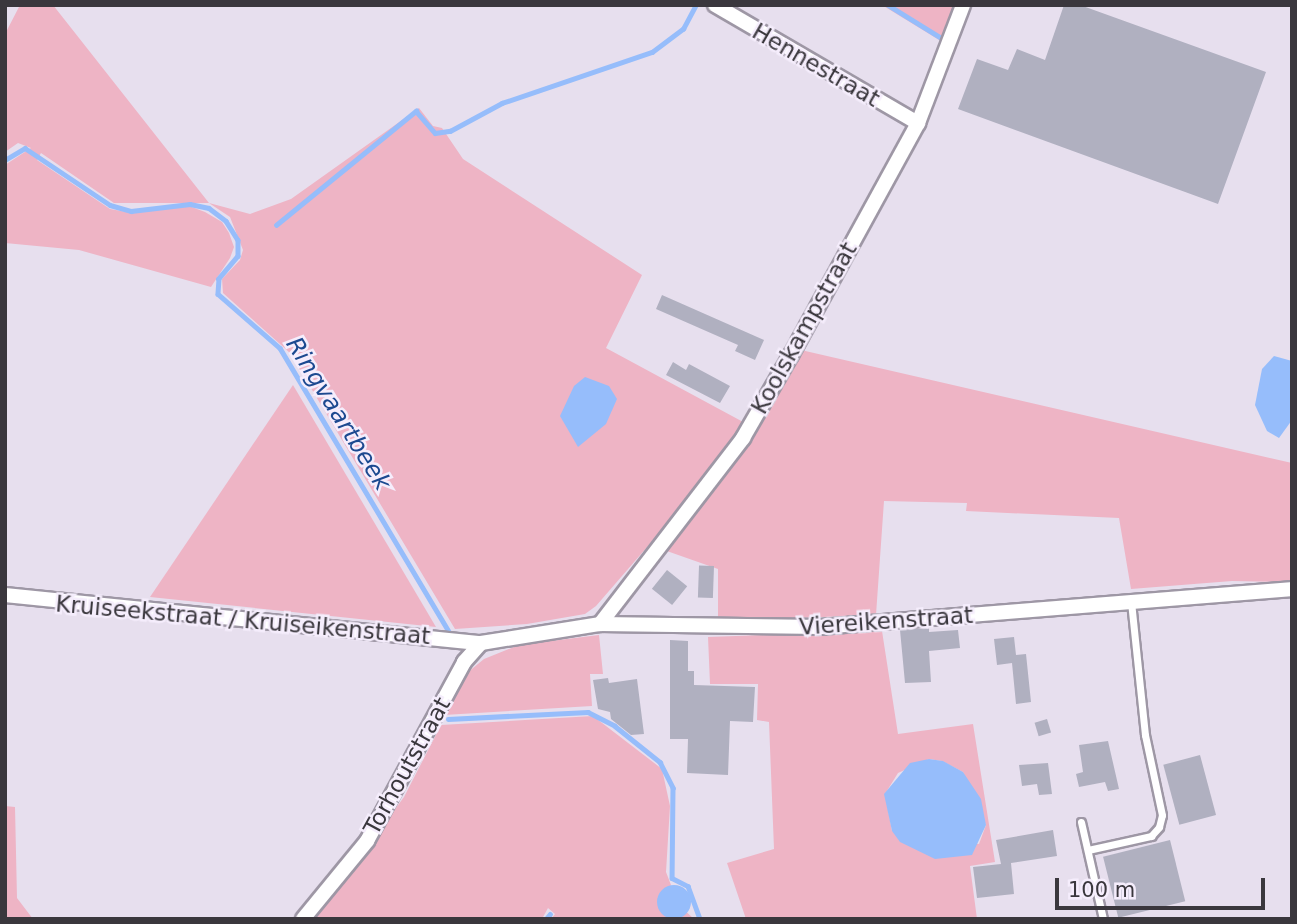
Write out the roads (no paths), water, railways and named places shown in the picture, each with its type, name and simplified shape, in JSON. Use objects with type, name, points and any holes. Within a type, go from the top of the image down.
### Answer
[{"type":"street","name":"Hennestraat","points":[[715,5],[918,122]]},
{"type":"street","name":"Koolskampstraat","points":[[600,624],[743,438],[918,122],[963,5]]},
{"type":"street","name":"Viereikenstraat","points":[[481,643],[600,624],[821,627],[1292,589]]},
{"type":"street","name":"Kruiseekstraat / Kruiseikenstraat","points":[[5,596],[481,643]]},
{"type":"street","name":"Torhoutstraat","points":[[303,919],[367,841],[464,662],[481,643]]},
{"type":"lane","points":[[1087,850],[1151,836],[1159,827],[1162,815],[1145,735],[1131,601]]},
{"type":"lane","points":[[1081,822],[1104,919]]},
{"type":"water","points":[[1274,356],[1292,361],[1292,420],[1279,438],[1267,431],[1255,405],[1262,369]]},
{"type":"water","points":[[585,377],[609,386],[617,399],[606,424],[578,447],[560,416],[574,386]]},
{"type":"water","points":[[929,759],[943,761],[963,772],[981,799],[986,825],[972,855],[935,859],[900,842],[892,831],[884,794],[910,763]]},
{"type":"water","points":[[674,885],[686,890],[691,902],[686,914],[674,919],[662,914],[657,902],[662,890]]},
{"type":"waterway","points":[[276,225],[416,111],[435,133],[450,131],[502,103],[652,52],[683,29],[696,5]]},
{"type":"waterway","points":[[888,5],[943,39],[945,35]]},
{"type":"waterway","name":"Ringvaartbeek","points":[[5,160],[25,148],[110,205],[131,211],[190,204],[209,208],[226,221],[238,240],[238,256],[219,279],[218,294],[280,348],[451,635]]},
{"type":"waterway","points":[[448,719],[588,712],[615,726],[660,762],[673,788],[672,878],[688,886],[700,919]]},
{"type":"waterway","points":[[546,919],[550,914]]}]
